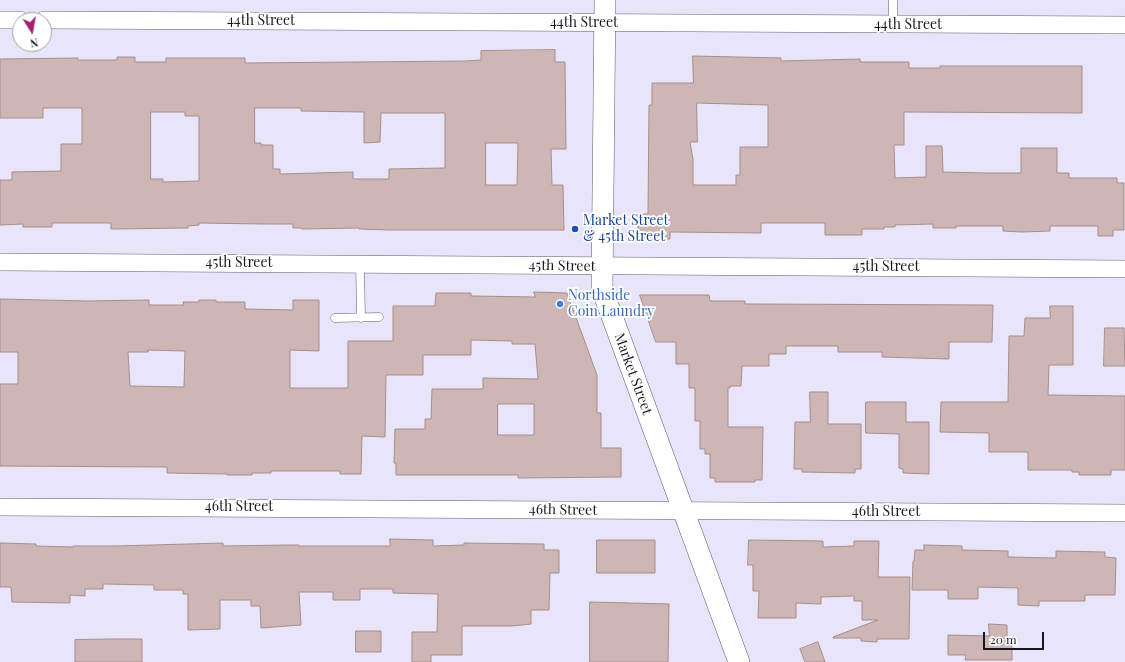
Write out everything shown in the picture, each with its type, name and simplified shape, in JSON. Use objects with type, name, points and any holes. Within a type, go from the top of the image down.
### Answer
[{"type":"street","name":"Market Street","points":[[605,0],[602,289],[739,662]]},
{"type":"street","points":[[0,20],[12,20]]},
{"type":"street","name":"44th Street","points":[[52,20],[404,21],[605,24],[1125,25]]},
{"type":"street","name":"45th Street","points":[[0,262],[1125,269]]},
{"type":"street","name":"46th Street","points":[[0,507],[1125,513]]},
{"type":"lane","points":[[893,0],[893,25]]},
{"type":"lane","points":[[360,264],[360,318]]},
{"type":"lane","points":[[336,318],[380,317]]},
{"type":"building","points":[[555,50],[555,62],[565,62],[566,149],[551,149],[552,185],[563,185],[564,230],[389,230],[359,228],[302,229],[293,228],[293,224],[199,223],[199,225],[188,226],[188,228],[111,229],[111,223],[52,223],[52,227],[23,227],[23,224],[0,225],[0,180],[12,180],[12,172],[61,171],[61,144],[82,144],[82,108],[43,108],[43,118],[0,118],[0,59],[78,58],[78,60],[117,60],[117,57],[135,57],[135,62],[166,62],[166,58],[245,58],[245,63],[466,61],[481,60],[481,51]],"holes":[[[255,108],[301,108],[301,111],[364,112],[364,143],[380,142],[381,113],[445,113],[445,168],[389,169],[389,179],[353,179],[353,172],[280,174],[280,169],[273,169],[273,145],[261,145],[261,143],[255,143]],[[151,112],[185,112],[185,116],[199,116],[199,181],[163,182],[163,179],[151,179]],[[486,143],[518,143],[517,185],[486,185]]]},
{"type":"building","points":[[693,56],[781,58],[781,61],[860,59],[860,62],[909,62],[909,68],[940,68],[940,66],[1082,66],[1082,113],[904,112],[904,145],[894,145],[895,178],[926,177],[926,146],[942,146],[943,172],[986,173],[1021,173],[1021,148],[1057,148],[1057,173],[1069,173],[1069,178],[1117,178],[1117,183],[1124,183],[1124,230],[1113,230],[1113,236],[1098,236],[1098,226],[1050,226],[1050,231],[1022,232],[1003,231],[1003,226],[956,226],[956,228],[933,228],[933,224],[895,225],[895,227],[884,227],[884,229],[862,229],[862,235],[825,235],[825,223],[761,223],[761,233],[670,232],[670,239],[638,239],[638,214],[648,214],[649,105],[652,105],[652,83],[693,83]],"holes":[[[697,103],[768,105],[768,147],[740,147],[740,175],[736,175],[736,185],[693,185],[693,159],[690,142],[697,142]]]},
{"type":"building","points":[[534,292],[567,293],[597,375],[597,413],[601,413],[601,448],[621,448],[621,477],[518,478],[518,475],[396,475],[396,463],[394,463],[395,429],[425,429],[425,419],[431,419],[432,389],[483,389],[483,378],[538,379],[535,344],[512,344],[512,341],[471,340],[471,355],[423,355],[423,375],[386,375],[385,437],[362,436],[361,474],[340,474],[340,471],[271,471],[271,473],[252,473],[252,475],[227,475],[167,473],[167,467],[0,466],[0,384],[18,384],[18,352],[0,352],[0,299],[87,301],[149,300],[149,305],[184,305],[183,302],[216,300],[216,302],[245,302],[245,309],[293,310],[293,300],[319,300],[319,351],[290,350],[290,388],[348,388],[348,341],[393,341],[393,306],[435,306],[436,293],[471,293],[471,296],[535,297]],"holes":[[[148,350],[185,351],[184,387],[130,386],[128,352],[148,352]],[[498,404],[534,404],[534,435],[498,435]]]},
{"type":"building","points":[[640,295],[709,295],[710,301],[745,301],[745,304],[993,305],[992,342],[949,342],[949,359],[882,357],[882,352],[838,352],[838,346],[786,346],[786,354],[769,354],[769,366],[742,366],[741,386],[730,386],[730,388],[728,388],[728,427],[763,427],[762,480],[755,480],[755,482],[715,482],[715,478],[710,478],[710,454],[705,454],[705,449],[700,449],[700,421],[695,421],[695,388],[689,388],[689,364],[676,364],[676,342],[656,342]]},
{"type":"building","points":[[1050,306],[1073,306],[1073,365],[1049,365],[1048,395],[1125,396],[1125,470],[1111,470],[1111,475],[1079,475],[1079,472],[1072,472],[1072,470],[1028,470],[1028,452],[989,452],[989,433],[940,432],[941,402],[1008,402],[1009,336],[1024,336],[1025,318],[1050,318]]},
{"type":"building","points":[[1105,328],[1124,328],[1125,366],[1104,366]]},
{"type":"building","points":[[810,392],[828,392],[828,424],[861,424],[861,469],[855,469],[855,473],[802,472],[802,469],[794,469],[795,422],[810,422]]},
{"type":"building","points":[[866,402],[906,402],[906,422],[929,422],[929,474],[903,473],[903,469],[899,468],[899,434],[866,433]]},
{"type":"building","points":[[390,539],[433,540],[433,546],[464,545],[464,543],[544,544],[544,550],[559,550],[559,573],[550,573],[549,610],[531,610],[531,624],[512,626],[462,626],[462,655],[431,655],[431,662],[412,662],[412,632],[437,632],[438,594],[393,593],[393,589],[360,589],[360,600],[333,600],[333,592],[299,592],[301,625],[261,628],[260,606],[251,606],[251,600],[220,600],[220,629],[188,630],[188,594],[183,594],[183,590],[154,590],[154,585],[103,584],[103,589],[85,589],[85,596],[70,595],[70,603],[12,602],[11,587],[0,587],[0,543],[73,547],[223,543],[223,546],[390,546]]},
{"type":"building","points":[[597,540],[655,540],[655,573],[597,573]]},
{"type":"building","points":[[749,540],[823,541],[823,547],[854,546],[854,541],[879,541],[878,577],[910,577],[909,639],[877,639],[877,642],[861,641],[861,638],[833,638],[878,620],[862,620],[862,601],[854,601],[854,596],[821,597],[821,604],[796,603],[796,618],[758,618],[759,591],[753,591],[753,565],[748,565]]},
{"type":"building","points":[[924,545],[962,546],[962,550],[1008,551],[1008,557],[1056,558],[1056,551],[1105,552],[1105,557],[1116,558],[1115,595],[1085,595],[1085,601],[1039,601],[1039,606],[1018,605],[1018,588],[978,587],[978,599],[948,599],[948,590],[912,590],[915,550],[924,550]]},
{"type":"building","points":[[590,602],[669,604],[668,662],[590,662]]},
{"type":"building","points":[[989,624],[1007,625],[1007,643],[1012,643],[1012,660],[965,660],[966,655],[948,655],[948,635],[989,636]]},
{"type":"building","points":[[356,631],[381,631],[381,652],[356,652]]},
{"type":"building","points":[[142,639],[142,662],[75,662],[75,640]]},
{"type":"building","points":[[818,642],[825,662],[805,662],[800,649]]},
{"type":"place","name":"Market Street & 45th Street","points":[[575,229]]},
{"type":"place","name":"Northside Coin Laundry","points":[[560,304]]}]
